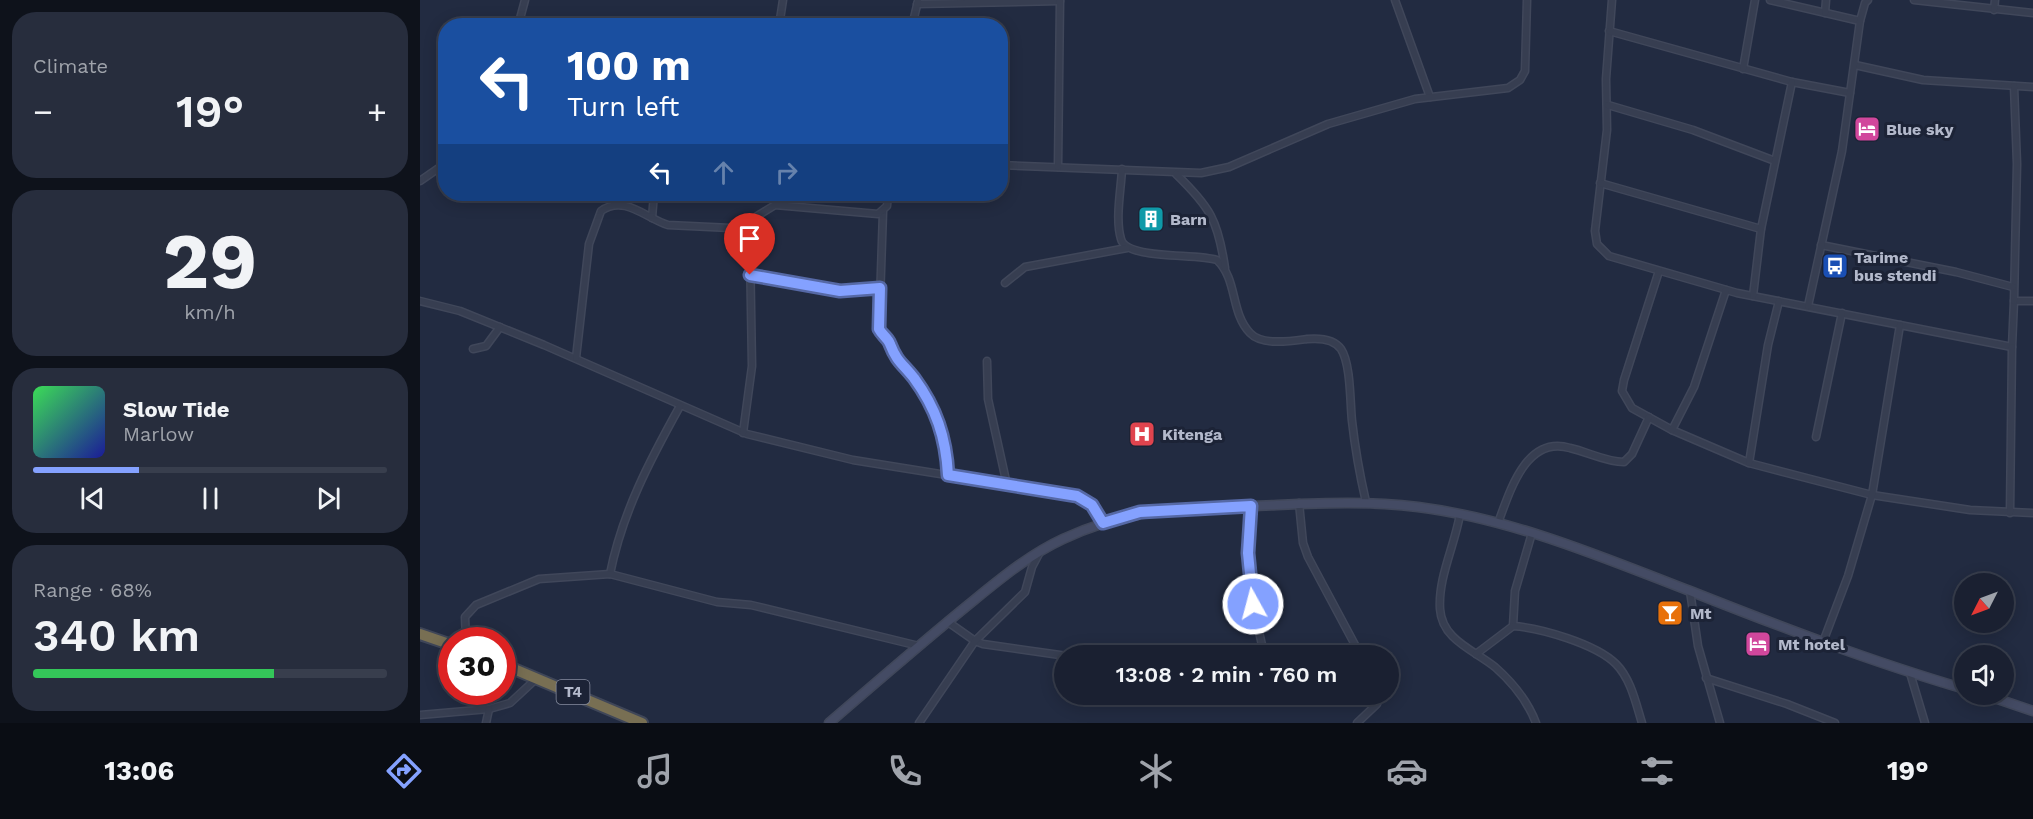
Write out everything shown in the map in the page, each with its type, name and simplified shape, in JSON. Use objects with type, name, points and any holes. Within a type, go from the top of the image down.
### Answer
[{"type":"highway","points":[[420,634],[438,640]]},
{"type":"highway","name":"T4","points":[[516,669],[642,723]]},
{"type":"main road","points":[[829,723],[948,622],[1040,552],[1103,523],[1140,512],[1299,503],[1366,502],[1460,514],[1498,523],[1587,550],[1823,642],[1910,673],[1954,686]]},
{"type":"main road","points":[[2014,705],[2033,711]]},
{"type":"street","points":[[520,18],[525,0]]},
{"type":"street","points":[[780,18],[783,0]]},
{"type":"street","points":[[1395,0],[1430,98]]},
{"type":"street","points":[[1008,165],[1201,173],[1229,167],[1328,124],[1415,99],[1508,88],[1520,80],[1525,71],[1527,0]]},
{"type":"street","points":[[1612,0],[1606,80],[1608,105],[1595,231],[1597,244],[1602,251],[1621,261],[1726,290],[2012,347]]},
{"type":"street","points":[[1743,69],[1755,0]]},
{"type":"street","points":[[1770,0],[1860,21]]},
{"type":"street","points":[[1825,13],[1826,0]]},
{"type":"street","points":[[1808,306],[1842,151],[1860,21],[1868,0]]},
{"type":"street","points":[[1914,0],[2033,13]]},
{"type":"street","points":[[1994,10],[1995,0]]},
{"type":"street","points":[[914,18],[918,2],[1060,1],[1058,167]]},
{"type":"street","points":[[1609,31],[1792,82],[1850,93]]},
{"type":"street","points":[[1855,65],[1923,80],[2033,87]]},
{"type":"street","points":[[1753,296],[1761,229],[1792,82]]},
{"type":"street","points":[[2010,513],[2017,164],[2014,86]]},
{"type":"street","points":[[1608,105],[1693,130],[1775,161]]},
{"type":"street","points":[[420,181],[438,169]]},
{"type":"street","points":[[1122,169],[1119,232],[1121,242],[1127,248]]},
{"type":"street","points":[[1176,173],[1210,211],[1221,241],[1237,312],[1251,334],[1258,339],[1275,341],[1324,339],[1341,349],[1345,360],[1352,421],[1366,502]]},
{"type":"street","points":[[1600,183],[1761,229]]},
{"type":"street","points":[[652,218],[653,201]]},
{"type":"street","points":[[887,201],[883,212],[879,329],[891,344],[893,356],[914,378],[938,416],[944,439],[948,475]]},
{"type":"street","points":[[743,433],[752,366],[750,275],[752,229],[756,216],[775,205],[869,214],[883,212]]},
{"type":"street","points":[[576,358],[589,244],[601,211],[610,206],[621,206],[632,208],[668,225],[752,229]]},
{"type":"street","points":[[1821,245],[1956,272],[2013,287]]},
{"type":"street","points":[[1005,283],[1025,267],[1127,248],[1149,253],[1210,257],[1226,271]]},
{"type":"street","points":[[1659,271],[1622,391],[1632,408],[1672,430],[1749,463],[1872,495],[2010,513],[2033,513]]},
{"type":"street","points":[[750,275],[840,291],[880,288]]},
{"type":"street","points":[[1672,430],[1694,387],[1726,290]]},
{"type":"street","points":[[420,301],[459,311],[576,358],[743,433],[853,460],[1082,498],[1092,505],[1103,523]]},
{"type":"street","points":[[1749,463],[1768,345],[1779,301]]},
{"type":"street","points":[[2014,301],[2033,301]]},
{"type":"street","points":[[1816,437],[1842,313]]},
{"type":"street","points":[[1823,642],[1848,576],[1872,495],[1900,325]]},
{"type":"street","points":[[473,349],[486,345],[500,327]]},
{"type":"street","points":[[987,361],[988,399],[1007,485]]},
{"type":"street","points":[[610,574],[615,545],[628,508],[645,469],[680,406]]},
{"type":"street","points":[[1498,523],[1518,475],[1534,454],[1550,446],[1566,446],[1624,462],[1635,448],[1649,417]]},
{"type":"street","points":[[1299,503],[1303,543],[1308,557],[1355,645]]},
{"type":"street","points":[[1251,506],[1249,569],[1262,645]]},
{"type":"street","points":[[1460,514],[1440,589],[1440,611],[1444,626],[1451,636],[1495,668],[1520,693],[1536,723]]},
{"type":"street","points":[[1513,626],[1515,591],[1532,533]]},
{"type":"street","points":[[919,723],[975,642],[1025,592],[1032,567],[1040,552]]},
{"type":"street","points":[[465,627],[465,617],[469,610],[489,599],[539,579],[610,574],[717,602],[751,605],[919,646]]},
{"type":"street","points":[[1690,591],[1698,646],[1720,723]]},
{"type":"street","points":[[948,622],[975,642],[1054,654]]},
{"type":"street","points":[[1476,654],[1513,626],[1529,628],[1596,651],[1616,664],[1627,680],[1642,723]]},
{"type":"street","points":[[1910,673],[1925,723]]},
{"type":"street","points":[[420,715],[489,709],[510,703],[538,677]]},
{"type":"street","points":[[1706,678],[1787,704],[1835,723]]},
{"type":"street","points":[[1357,723],[1376,705]]},
{"type":"street","points":[[486,723],[489,709]]},
{"type":"place","name":"Blue sky","points":[[1867,129]]},
{"type":"place","name":"Barn","points":[[1151,219]]},
{"type":"place","name":"Tarime bus stendi","points":[[1835,266]]},
{"type":"place","name":"Kitenga","points":[[1142,434]]},
{"type":"place","name":"Mt","points":[[1670,613]]},
{"type":"place","name":"Mt hotel","points":[[1758,644]]},
{"type":"route","points":[[750,275],[840,291],[880,288],[877,323],[879,329],[891,344],[893,356],[914,378],[938,416],[943,431],[948,475],[1077,496],[1092,505],[1103,523],[1140,512],[1251,506],[1248,553],[1253,604]]}]
